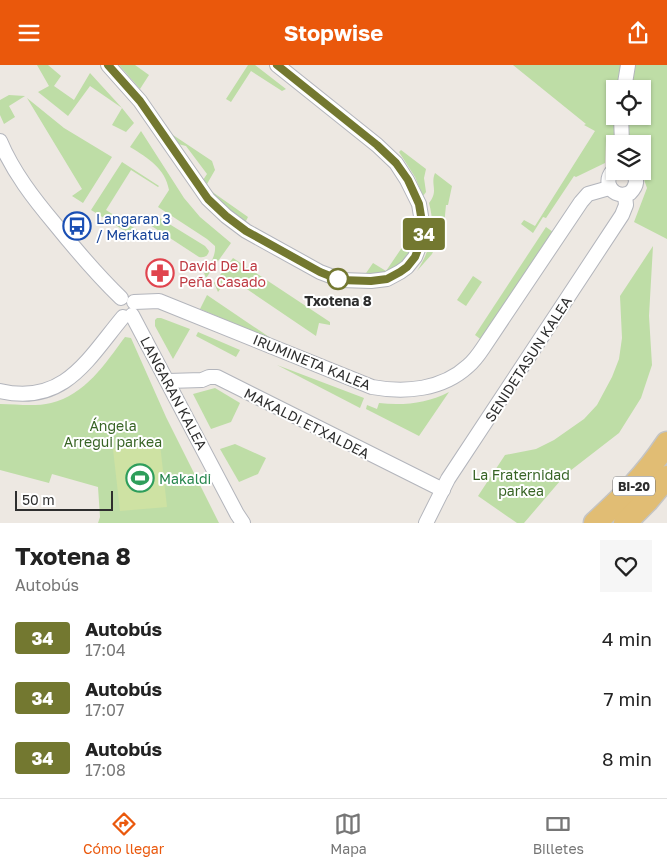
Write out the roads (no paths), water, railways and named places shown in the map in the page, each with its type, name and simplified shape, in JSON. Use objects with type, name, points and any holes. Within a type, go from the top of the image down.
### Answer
[{"type":"main road","name":"BI-20","points":[[605,520],[653,464],[667,443]]},
{"type":"main road","name":"BI-20","points":[[605,520],[647,501],[667,477]]},
{"type":"street","points":[[108,65],[140,101],[208,199],[246,231],[320,272],[340,280],[371,281],[387,279],[400,272],[415,257],[424,234],[419,204],[408,180],[396,163],[377,145],[277,65]]},
{"type":"street","points":[[626,80],[628,65]]},
{"type":"street","name":"LANGARAN KALEA","points":[[0,141],[6,155],[33,196],[91,269],[128,308],[243,523]]},
{"type":"street","points":[[608,180],[609,187],[616,194],[625,195]]},
{"type":"street","name":"SENIDETASUN KALEA","points":[[426,523],[448,479],[622,215],[626,205],[625,195],[630,193],[636,185],[636,180]]},
{"type":"street","name":"IRUMINETA KALEA","points":[[128,308],[159,301],[372,387],[405,391],[437,384],[453,377],[469,366],[588,194],[609,187]]},
{"type":"street","points":[[0,391],[36,393],[58,386],[78,373],[128,308]]},
{"type":"street","name":"MAKALDI ETXALDEA","points":[[168,381],[202,380],[209,377],[217,377],[443,490]]},
{"type":"place","name":"Langaran 3 / Merkatua","points":[[77,226]]},
{"type":"place","name":"David De La Peña Casado","points":[[160,273]]},
{"type":"place","name":"Txotena 8","points":[[338,279]]},
{"type":"place","name":"Makaldi","points":[[140,478]]},
{"type":"park label","name":"Ángela Arregui parkea","points":[[113,433]]},
{"type":"park label","name":"La Fraternidad parkea","points":[[521,482]]}]
